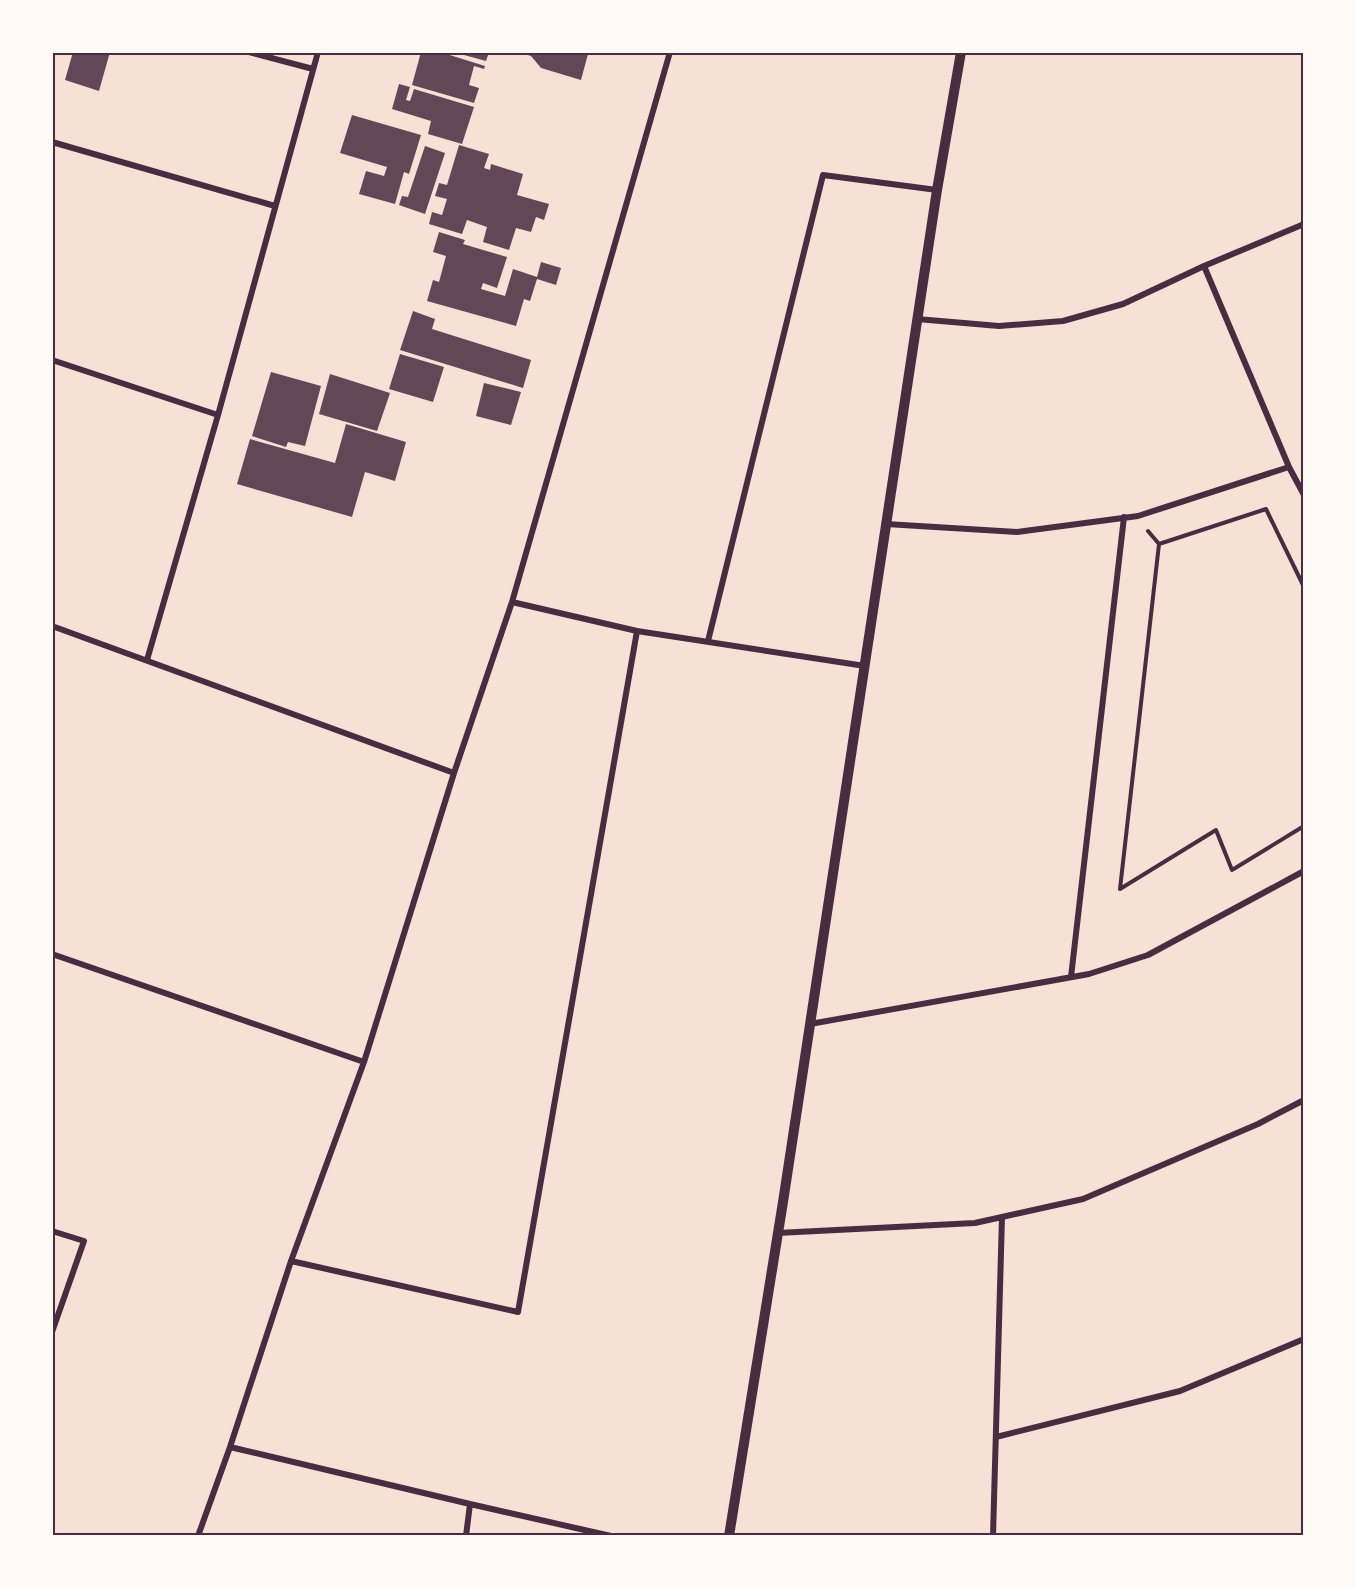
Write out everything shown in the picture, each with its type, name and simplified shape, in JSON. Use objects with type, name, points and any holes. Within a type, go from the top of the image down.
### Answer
[{"type":"street","points":[[249,52],[313,69]]},
{"type":"street","points":[[147,660],[218,415],[318,52]]},
{"type":"street","points":[[198,1536],[230,1447],[291,1261],[364,1062],[454,773],[512,602],[670,52]]},
{"type":"street","points":[[729,1536],[810,1024],[937,190],[961,52]]},
{"type":"street","points":[[52,142],[275,206]]},
{"type":"street","points":[[708,642],[823,175],[937,190]]},
{"type":"street","points":[[917,319],[999,326],[1063,321],[1123,304],[1204,266],[1304,224]]},
{"type":"street","points":[[1204,266],[1289,467],[1304,495]]},
{"type":"street","points":[[52,360],[218,415]]},
{"type":"street","points":[[886,524],[1017,532],[1124,518],[1138,516],[1289,467]]},
{"type":"street","points":[[1071,977],[1124,518]]},
{"type":"street","points":[[512,602],[637,631],[865,666]]},
{"type":"street","points":[[52,626],[454,773]]},
{"type":"street","points":[[291,1261],[518,1312],[637,631]]},
{"type":"street","points":[[810,1024],[1089,974],[1148,955],[1304,871]]},
{"type":"street","points":[[52,954],[364,1062]]},
{"type":"street","points":[[777,1233],[975,1223],[1083,1199],[1258,1124],[1304,1100]]},
{"type":"street","points":[[993,1536],[1002,1217]]},
{"type":"street","points":[[52,1231],[84,1241],[52,1332]]},
{"type":"street","points":[[996,1437],[1180,1391],[1304,1339]]},
{"type":"street","points":[[230,1447],[611,1536]]},
{"type":"street","points":[[466,1536],[470,1504]]},
{"type":"path","points":[[1304,586],[1266,509],[1158,544],[1120,889],[1216,830],[1232,870],[1304,826]]},
{"type":"building","points":[[73,52],[110,52],[99,91],[65,80]]},
{"type":"building","points":[[421,52],[440,52],[485,66],[484,69],[474,66],[469,85],[479,88],[474,103],[412,85]]},
{"type":"building","points":[[465,52],[489,52],[486,61],[464,55]]},
{"type":"building","points":[[517,52],[585,52],[588,54],[581,80],[541,68],[531,56]]},
{"type":"building","points":[[399,84],[410,87],[406,100],[410,101],[414,89],[474,107],[462,144],[428,134],[431,121],[392,109]]},
{"type":"building","points":[[352,115],[421,135],[409,174],[404,172],[395,204],[359,194],[366,171],[384,176],[387,167],[340,153]]},
{"type":"building","points":[[459,145],[489,154],[484,168],[490,170],[491,164],[523,174],[517,195],[549,204],[544,220],[536,217],[531,232],[516,228],[509,250],[483,242],[487,227],[467,220],[462,234],[429,224],[432,212],[442,215],[447,199],[435,196],[439,183],[447,185]]},
{"type":"building","points":[[425,146],[445,153],[425,214],[399,205],[402,196],[408,197]]},
{"type":"building","points":[[439,232],[465,240],[463,244],[507,257],[497,288],[483,283],[481,289],[505,296],[513,269],[537,277],[541,262],[561,268],[556,285],[537,279],[530,301],[524,299],[516,326],[427,301],[433,280],[439,282],[446,256],[433,252]]},
{"type":"building","points":[[413,311],[435,319],[432,329],[531,360],[523,388],[400,350]]},
{"type":"building","points":[[400,354],[444,367],[433,402],[389,389]]},
{"type":"building","points":[[271,372],[321,386],[305,446],[288,442],[286,447],[252,436]]},
{"type":"building","points":[[330,374],[390,393],[377,431],[319,414]]},
{"type":"building","points":[[484,383],[521,392],[511,425],[476,416]]},
{"type":"building","points":[[346,424],[406,442],[395,481],[365,472],[352,517],[237,484],[250,439],[335,463]]}]
